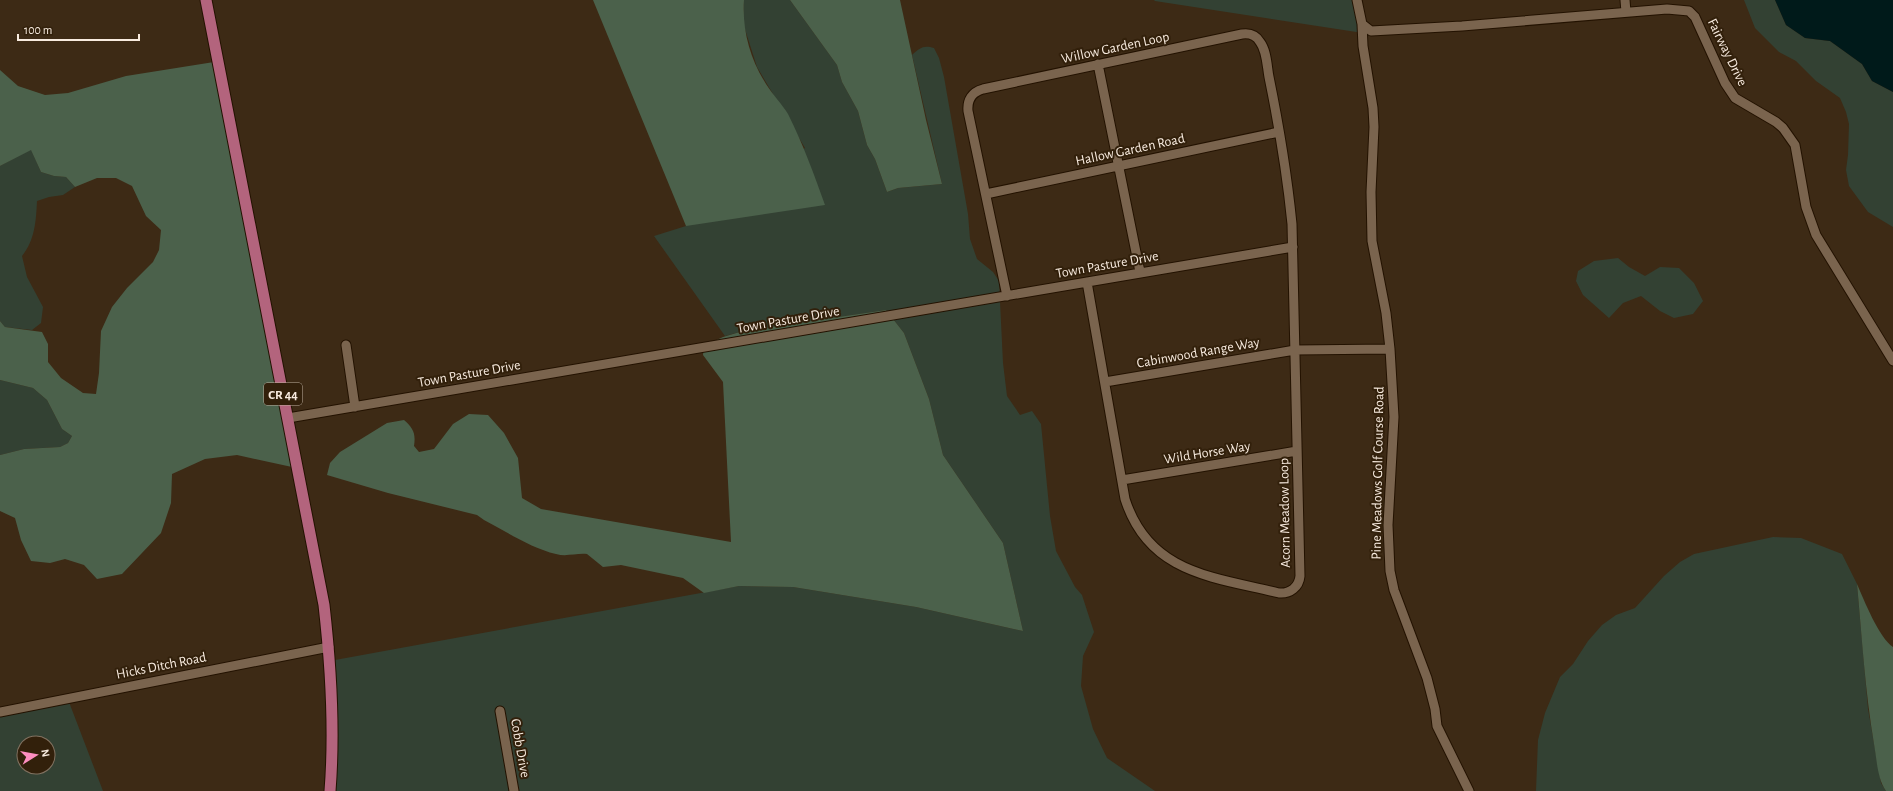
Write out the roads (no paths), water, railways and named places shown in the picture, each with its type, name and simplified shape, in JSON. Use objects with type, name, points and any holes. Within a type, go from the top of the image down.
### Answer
[{"type":"main road","name":"CR 44","points":[[206,0],[316,560],[329,647],[333,721],[330,791]]},
{"type":"street","name":"Pine Meadows Golf Course Road","points":[[1357,0],[1362,24],[1374,127],[1370,192],[1372,241],[1386,313],[1390,348],[1394,417],[1388,525],[1390,571],[1394,590],[1427,678],[1435,709],[1437,726],[1469,791]]},
{"type":"street","points":[[1625,0],[1626,12]]},
{"type":"street","name":"Fairway Drive","points":[[1362,24],[1371,31],[1462,26],[1667,9],[1689,11],[1695,17],[1722,77],[1735,98],[1776,122],[1790,137],[1795,145],[1809,219],[1816,236],[1893,361]]},
{"type":"street","name":"Willow Garden Loop","points":[[1007,296],[968,108],[973,95],[983,89],[1242,34],[1253,35],[1260,41],[1264,48],[1287,178],[1293,247]]},
{"type":"street","points":[[1098,64],[1120,166],[1140,272]]},
{"type":"street","name":"Hallow Garden Road","points":[[986,194],[1279,132]]},
{"type":"street","name":"Town Pasture Drive","points":[[288,418],[1293,247]]},
{"type":"street","name":"Acorn Meadow Loop","points":[[1087,282],[1106,382],[1122,480],[1128,508],[1136,525],[1147,540],[1168,559],[1193,572],[1284,593],[1294,588],[1300,578],[1293,247]]},
{"type":"street","points":[[346,346],[355,407]]},
{"type":"street","name":"Cabinwood Range Way","points":[[1106,382],[1295,350],[1390,348]]},
{"type":"street","name":"Wild Horse Way","points":[[1122,480],[1297,451]]},
{"type":"street","name":"Hicks Ditch Road","points":[[0,712],[329,647]]},
{"type":"street","name":"Cobb Drive","points":[[500,711],[514,791]]},
{"type":"water","points":[[1775,0],[1893,0],[1893,92],[1872,81],[1862,64],[1830,41],[1805,38],[1786,25]]}]
